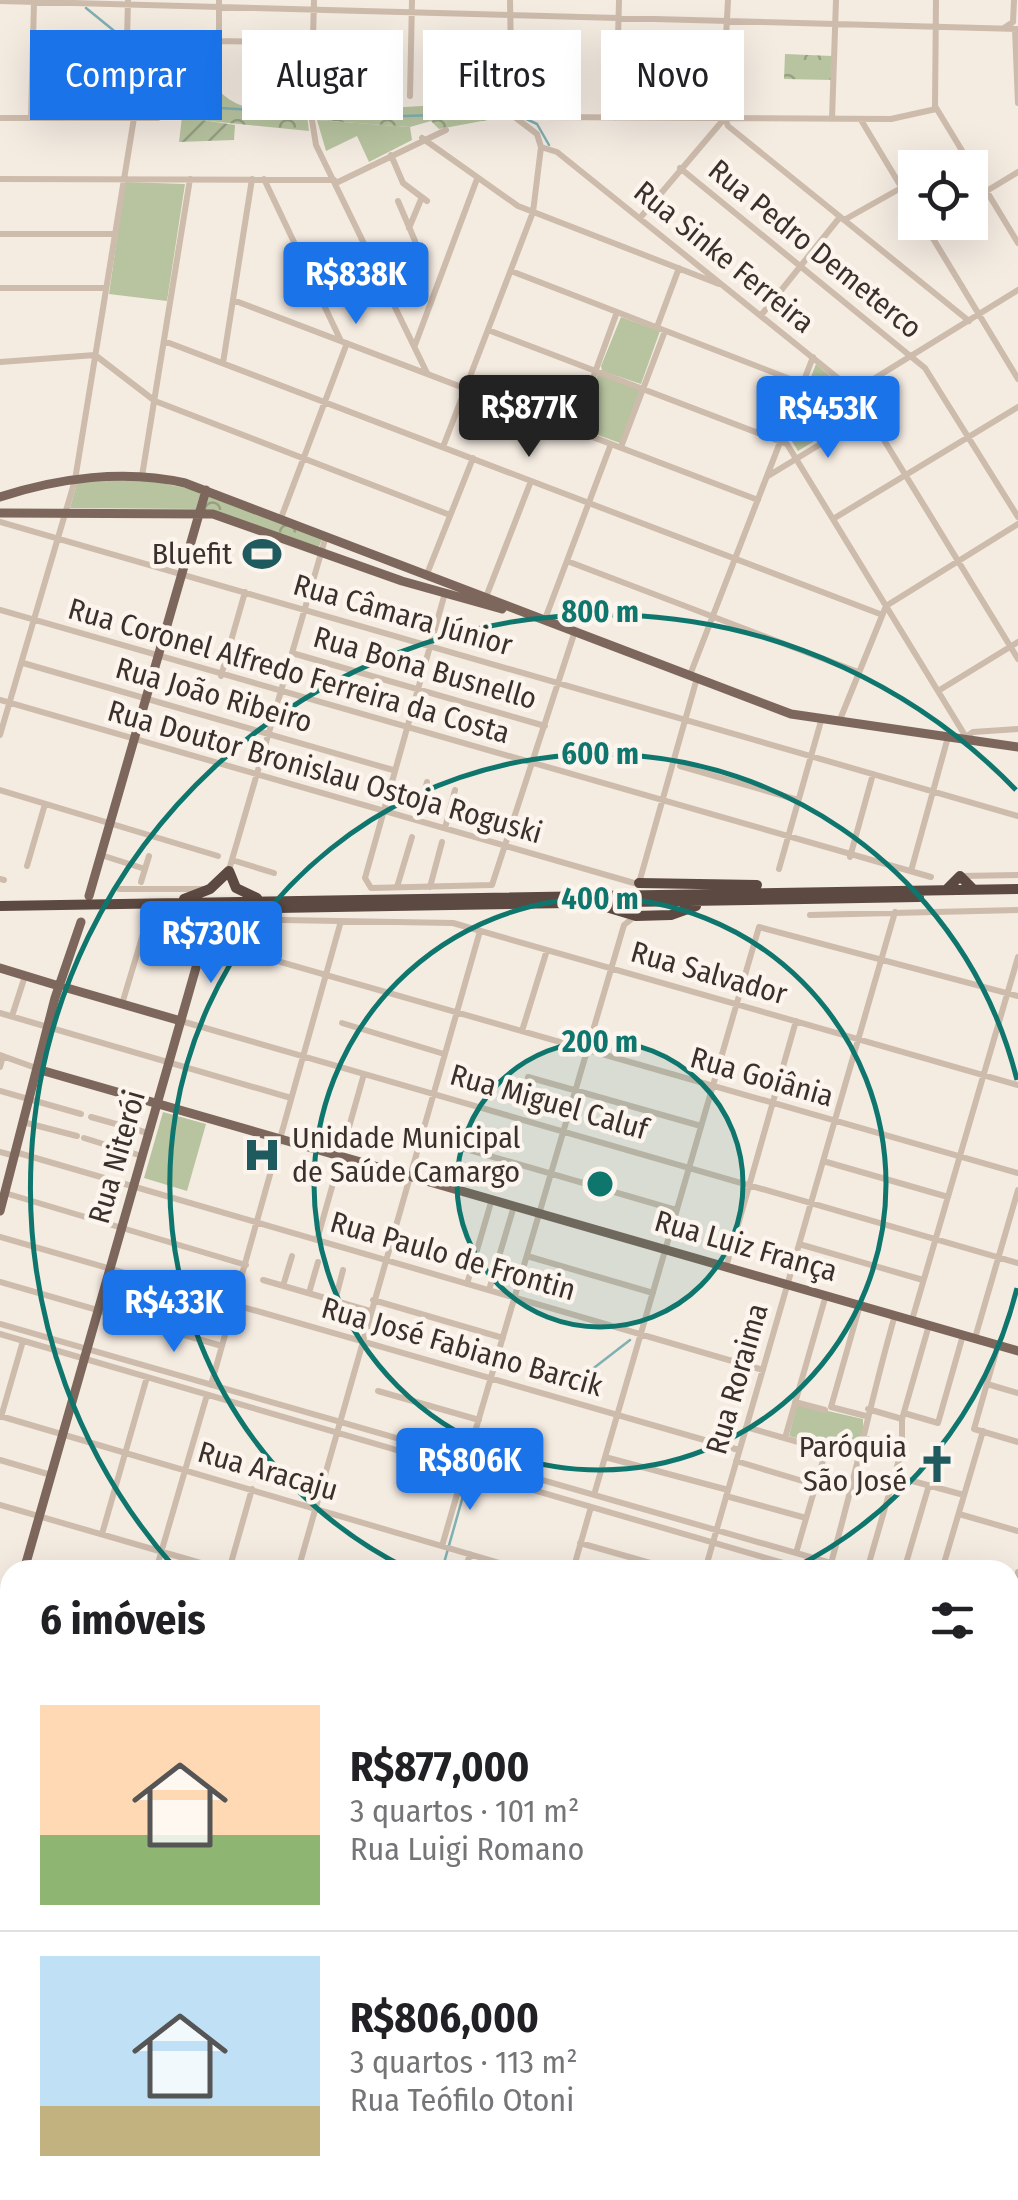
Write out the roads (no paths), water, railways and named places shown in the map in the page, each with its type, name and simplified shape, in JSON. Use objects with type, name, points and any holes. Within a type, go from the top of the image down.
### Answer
[{"type":"highway","points":[[172,906],[215,885],[227,888],[231,871]]},
{"type":"highway","points":[[231,871],[243,893],[268,901]]},
{"type":"highway","points":[[945,890],[960,876],[974,890]]},
{"type":"highway","points":[[638,883],[738,883],[791,890]]},
{"type":"highway","points":[[0,909],[791,890],[1018,892]]},
{"type":"highway","points":[[172,906],[576,904],[1018,892]]},
{"type":"highway","points":[[576,904],[617,909],[636,916],[671,914],[689,906],[742,900]]},
{"type":"highway","points":[[172,906],[200,918],[206,935]]},
{"type":"highway","points":[[206,935],[218,917],[241,908]]},
{"type":"main road","points":[[0,496],[75,480],[142,476],[206,490],[426,574],[447,588],[486,597],[820,721],[949,734],[1018,747]]},
{"type":"main road","points":[[89,896],[206,490]]},
{"type":"main road","points":[[4,512],[199,513],[225,517],[322,552],[545,620]]},
{"type":"main road","points":[[0,1211],[48,1027],[81,922]]},
{"type":"main road","name":"Rua Niterói","points":[[27,1560],[206,935]]},
{"type":"main road","name":"Rua Miguel Caluf","points":[[0,968],[181,1022]]},
{"type":"main road","name":"Rua Luiz França","points":[[37,1069],[1018,1351]]},
{"type":"street","points":[[313,30],[314,0]]},
{"type":"street","points":[[410,96],[412,0]]},
{"type":"street","points":[[510,0],[510,15]]},
{"type":"street","points":[[618,30],[619,0]]},
{"type":"street","points":[[727,30],[728,0]]},
{"type":"street","points":[[832,119],[836,0]]},
{"type":"street","points":[[936,0],[936,109],[961,150]]},
{"type":"street","points":[[1002,28],[1013,22],[1014,0]]},
{"type":"street","points":[[0,2],[219,4],[314,10],[1016,29],[1018,104]]},
{"type":"street","points":[[33,30],[34,2]]},
{"type":"street","points":[[128,2],[128,30]]},
{"type":"street","points":[[219,4],[220,30]]},
{"type":"street","name":"Rua Sinke Ferreira","points":[[510,15],[512,115],[537,134],[542,147],[558,152],[854,391],[1014,645],[1018,659]]},
{"type":"street","points":[[744,118],[893,119],[936,109]]},
{"type":"street","points":[[0,118],[30,118]]},
{"type":"street","points":[[860,119],[898,185]]},
{"type":"street","points":[[0,735],[75,480],[124,180],[129,120]]},
{"type":"street","points":[[312,120],[316,145],[428,374]]},
{"type":"street","points":[[640,218],[723,120]]},
{"type":"street","points":[[726,120],[728,126],[969,321]]},
{"type":"street","points":[[0,180],[334,182],[446,130]]},
{"type":"street","points":[[422,138],[533,212],[725,286]]},
{"type":"street","points":[[443,447],[533,212],[542,147]]},
{"type":"street","points":[[390,155],[402,182],[425,199],[409,228]]},
{"type":"street","name":"Rua Pedro Demeterco","points":[[680,168],[912,356],[934,380],[1018,517]]},
{"type":"street","points":[[988,190],[1018,172]]},
{"type":"street","points":[[414,346],[478,178]]},
{"type":"street","points":[[142,476],[190,179]]},
{"type":"street","points":[[223,363],[252,180]]},
{"type":"street","points":[[264,180],[345,342],[281,518]]},
{"type":"street","points":[[762,314],[842,218],[898,189]]},
{"type":"street","points":[[988,194],[1018,243]]},
{"type":"street","points":[[398,202],[415,240]]},
{"type":"street","points":[[0,234],[115,234]]},
{"type":"street","points":[[934,240],[1018,379]]},
{"type":"street","points":[[621,447],[680,268]]},
{"type":"street","points":[[511,271],[802,384]]},
{"type":"street","points":[[0,288],[106,288]]},
{"type":"street","points":[[854,391],[1018,290]]},
{"type":"street","points":[[233,300],[758,500]]},
{"type":"street","points":[[574,430],[617,312]]},
{"type":"street","points":[[488,330],[780,441],[796,459],[966,737],[973,732],[1018,729]]},
{"type":"street","points":[[164,340],[880,614]]},
{"type":"street","points":[[0,362],[95,355],[154,401],[450,515]]},
{"type":"street","points":[[638,883],[713,616],[813,357]]},
{"type":"street","points":[[833,520],[1018,407]]},
{"type":"street","points":[[767,477],[870,414]]},
{"type":"street","points":[[545,620],[612,444]]},
{"type":"street","points":[[426,574],[472,458]]},
{"type":"street","points":[[486,597],[531,480]]},
{"type":"street","name":"Rua Câmara Júnior","points":[[4,512],[4,522],[1018,816]]},
{"type":"street","points":[[839,723],[886,606],[1018,524]]},
{"type":"street","points":[[274,872],[231,871],[326,536]]},
{"type":"street","points":[[567,561],[858,672]]},
{"type":"street","points":[[447,588],[393,770],[365,883],[371,888],[492,885],[575,631]]},
{"type":"street","points":[[220,676],[244,592]]},
{"type":"street","name":"Rua Coronel Alfredo Ferreira da Costa","points":[[0,610],[850,857],[910,871],[917,877],[931,877]]},
{"type":"street","points":[[938,692],[1014,645]]},
{"type":"street","name":"Rua Bona Busnello","points":[[292,653],[545,726]]},
{"type":"street","name":"Rua João Ribeiro","points":[[23,664],[393,770]]},
{"type":"street","name":"Rua Doutor Bronislau Ostoja Roguski","points":[[0,700],[385,810],[503,848],[638,883]]},
{"type":"street","points":[[779,869],[820,721]]},
{"type":"street","points":[[910,871],[949,734]]},
{"type":"street","points":[[680,766],[798,800]]},
{"type":"street","points":[[850,857],[872,774]]},
{"type":"street","points":[[417,820],[426,782]]},
{"type":"street","points":[[0,790],[218,856]]},
{"type":"street","points":[[445,828],[456,790]]},
{"type":"street","points":[[27,866],[46,804]]},
{"type":"street","points":[[398,887],[412,836]]},
{"type":"street","points":[[430,886],[442,842]]},
{"type":"street","points":[[101,856],[145,868]]},
{"type":"street","points":[[140,882],[149,856]]},
{"type":"street","points":[[960,876],[1018,875]]},
{"type":"street","points":[[119,889],[215,885]]},
{"type":"street","points":[[617,909],[624,925]]},
{"type":"street","points":[[810,915],[1018,910]]},
{"type":"street","name":"Rua Roraima","points":[[708,1560],[895,912]]},
{"type":"street","points":[[468,1458],[624,925],[636,916]]},
{"type":"street","name":"Rua Salvador","points":[[206,935],[228,920],[442,921],[1018,1085]]},
{"type":"street","points":[[211,1384],[341,921]]},
{"type":"street","points":[[594,1495],[760,926],[1018,996]]},
{"type":"street","points":[[301,1560],[480,931]]},
{"type":"street","points":[[122,1004],[143,934]]},
{"type":"street","name":"Rua Goiânia","points":[[206,935],[326,975],[1018,1174]]},
{"type":"street","points":[[522,1032],[547,950]]},
{"type":"street","points":[[912,1320],[1018,957]]},
{"type":"street","points":[[12,1016],[24,976]]},
{"type":"street","points":[[0,1012],[291,1098]]},
{"type":"street","points":[[726,1267],[796,1021]]},
{"type":"street","name":"Rua Miguel Caluf","points":[[181,1022],[1018,1263]]},
{"type":"street","points":[[342,1024],[444,1054]]},
{"type":"street","points":[[0,1067],[2,1056]]},
{"type":"street","name":"Rua Luiz França","points":[[2,1056],[37,1069]]},
{"type":"street","points":[[317,1240],[364,1074]]},
{"type":"street","points":[[528,1077],[700,1126]]},
{"type":"street","points":[[0,1091],[81,1114]]},
{"type":"street","points":[[91,1117],[150,1134]]},
{"type":"street","points":[[22,1121],[143,1156]]},
{"type":"street","points":[[421,1136],[676,1210]]},
{"type":"street","name":"Rua Paulo de Frontin","points":[[0,1152],[134,1187],[762,1370]]},
{"type":"street","points":[[823,1161],[948,1197]]},
{"type":"street","points":[[975,1339],[1018,1190]]},
{"type":"street","points":[[3,1194],[246,1265]]},
{"type":"street","points":[[466,1284],[492,1199]]},
{"type":"street","points":[[489,1290],[514,1206]]},
{"type":"street","name":"Rua José Fabiano Barcik","points":[[0,1237],[739,1450]]},
{"type":"street","points":[[799,1244],[924,1280]]},
{"type":"street","points":[[283,1286],[292,1256]]},
{"type":"street","points":[[527,1256],[652,1292]]},
{"type":"street","points":[[309,1293],[318,1262]]},
{"type":"street","points":[[334,1300],[343,1270]]},
{"type":"street","points":[[263,1280],[370,1311]]},
{"type":"street","points":[[0,1282],[222,1346]]},
{"type":"street","points":[[785,1438],[826,1296]]},
{"type":"street","points":[[373,1300],[503,1338]]},
{"type":"street","points":[[828,1409],[860,1305]]},
{"type":"street","points":[[832,1560],[866,1442],[867,1413],[894,1315]]},
{"type":"street","points":[[0,1324],[147,1377],[773,1560]]},
{"type":"street","points":[[870,1560],[902,1449],[903,1416],[929,1325]]},
{"type":"street","points":[[0,1334],[211,1384],[820,1560]]},
{"type":"street","points":[[795,1402],[938,1423],[963,1335]]},
{"type":"street","points":[[1,1417],[23,1341]]},
{"type":"street","points":[[945,1560],[964,1496],[998,1345]]},
{"type":"street","points":[[102,1534],[147,1377]]},
{"type":"street","points":[[987,1384],[1018,1393]]},
{"type":"street","points":[[378,1391],[479,1420]]},
{"type":"street","points":[[159,1560],[207,1395]]},
{"type":"street","name":"Rua Aracaju","points":[[1,1417],[490,1560]]},
{"type":"street","points":[[746,1427],[826,1450]]},
{"type":"street","points":[[978,1430],[1018,1442]]},
{"type":"street","points":[[796,1553],[826,1450],[832,1442],[866,1442],[902,1449]]},
{"type":"street","points":[[605,1456],[806,1518]]},
{"type":"street","points":[[0,1460],[51,1476]]},
{"type":"street","points":[[736,1461],[816,1485]]},
{"type":"street","points":[[447,1547],[464,1470]]},
{"type":"street","points":[[894,1476],[964,1496]]},
{"type":"street","points":[[907,1560],[929,1486]]},
{"type":"street","points":[[230,1560],[252,1489]]},
{"type":"street","points":[[0,1505],[191,1560]]},
{"type":"street","points":[[575,1560],[591,1507]]},
{"type":"street","points":[[959,1514],[1018,1531]]},
{"type":"street","points":[[580,1543],[640,1560]]},
{"type":"street","points":[[468,1560],[470,1554]]},
{"type":"waterway","points":[[86,8],[113,30]]},
{"type":"waterway","points":[[222,108],[242,109]]},
{"type":"waterway","points":[[403,116],[423,115]]},
{"type":"waterway","points":[[528,120],[537,124],[549,145]]},
{"type":"waterway","points":[[577,1381],[630,1340]]},
{"type":"waterway","points":[[445,1560],[467,1482]]},
{"type":"place","name":"Bluefit","points":[[262,554]]},
{"type":"place","name":"Unidade Municipal de Saúde Camargo","points":[[262,1155]]},
{"type":"place","name":"Paróquia São José","points":[[937,1464]]}]
